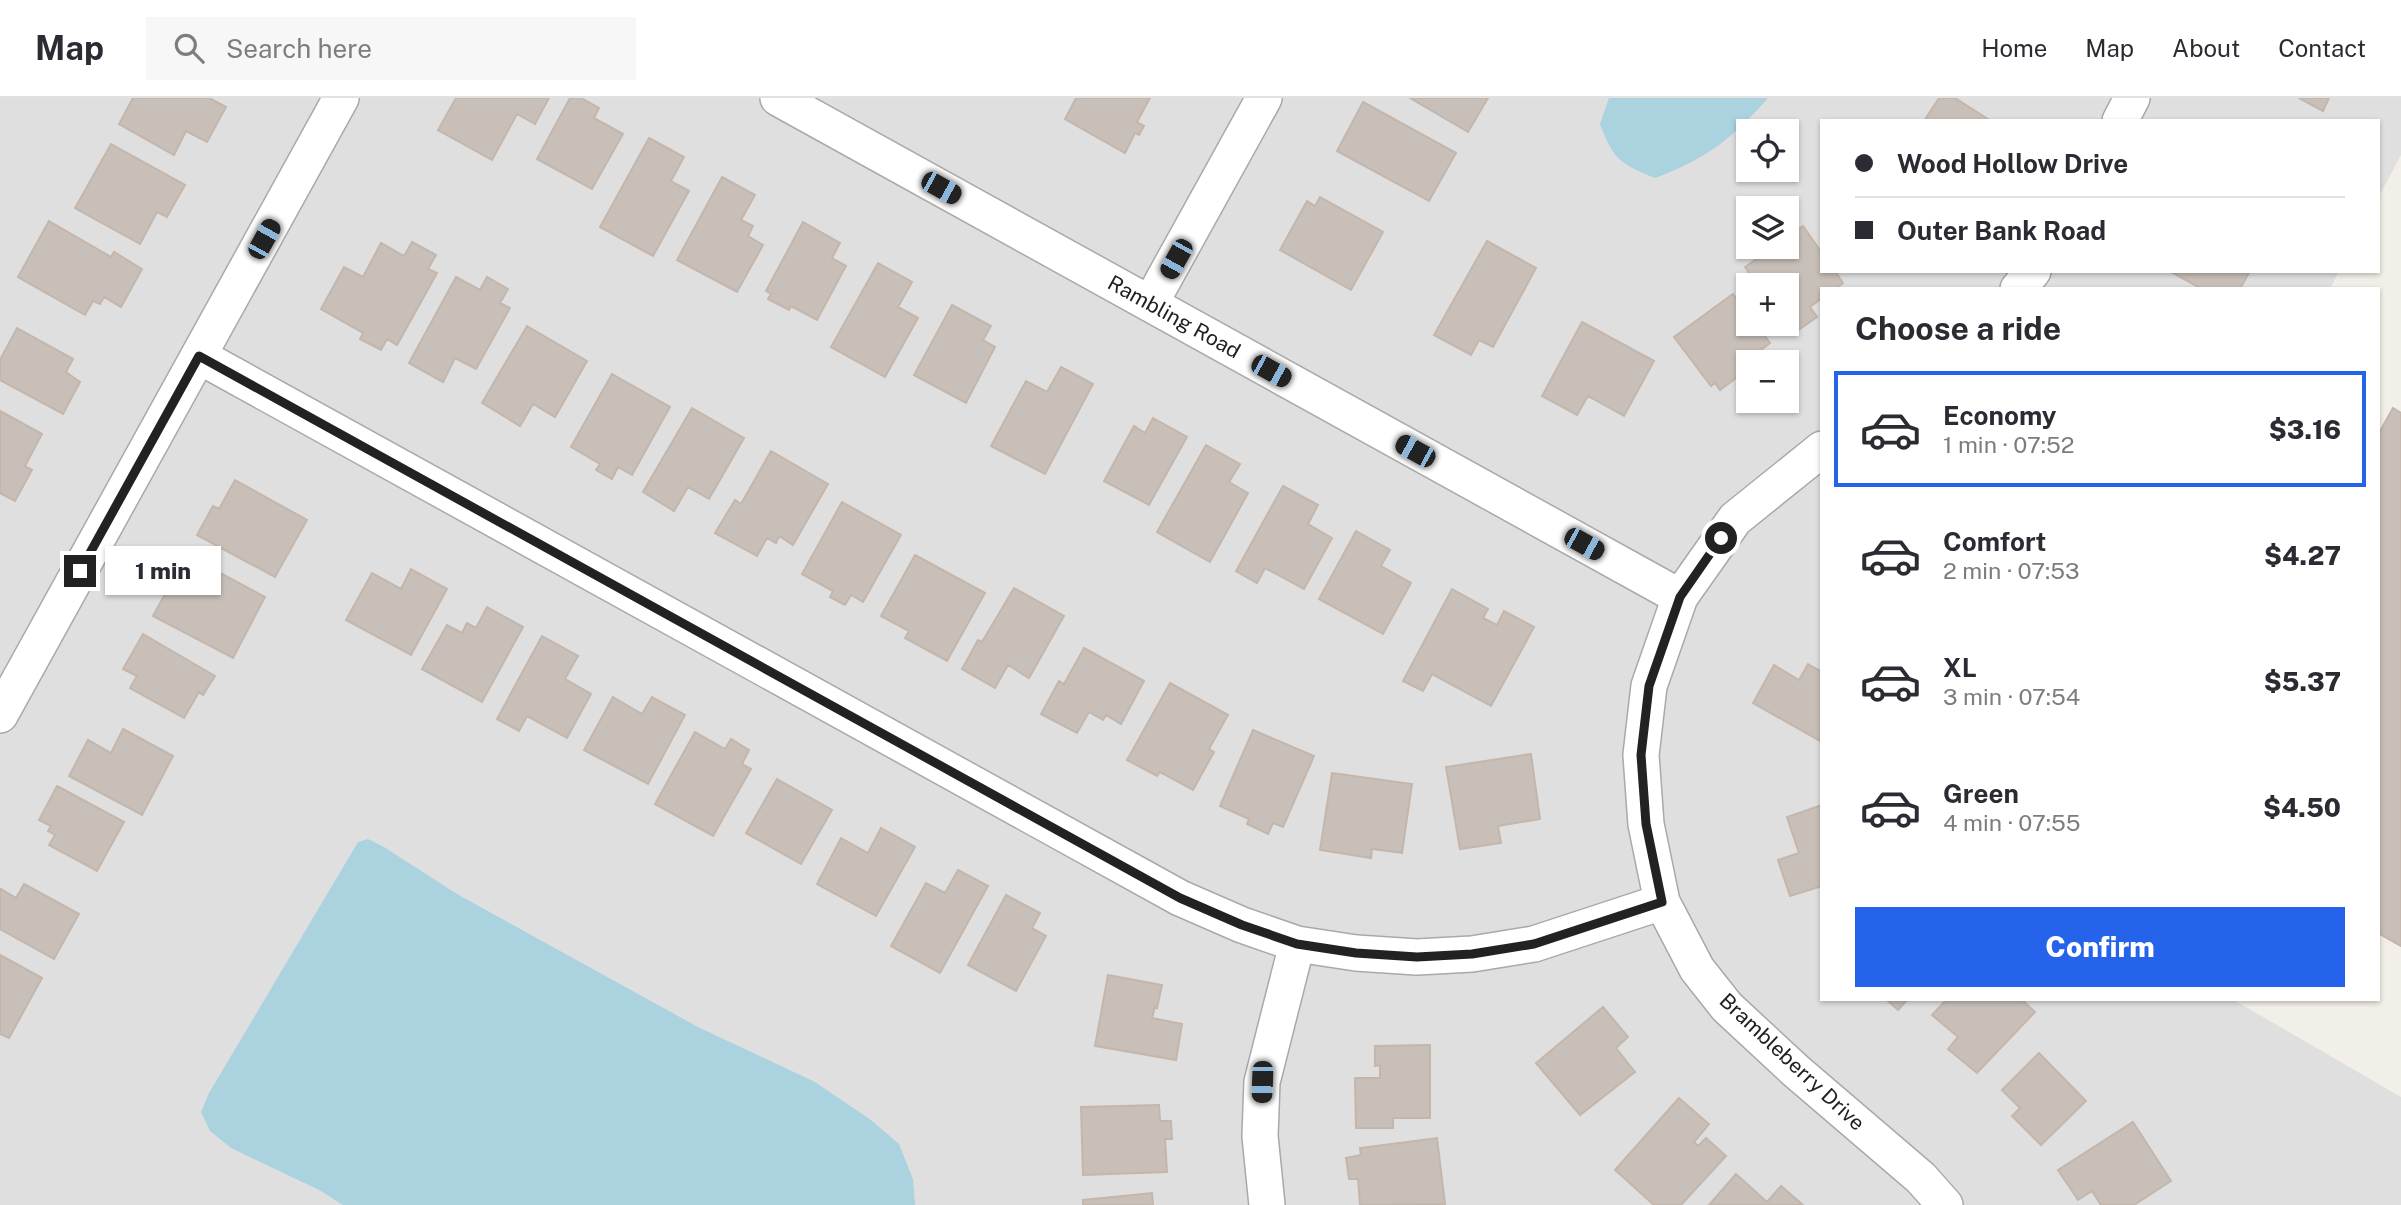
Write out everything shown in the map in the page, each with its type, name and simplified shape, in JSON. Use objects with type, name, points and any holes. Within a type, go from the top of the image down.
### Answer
[{"type":"street","points":[[0,715],[341,98]]},
{"type":"street","name":"Rambling Road","points":[[778,98],[1680,597]]},
{"type":"street","points":[[1150,304],[1264,98]]},
{"type":"street","points":[[2121,119],[2132,98]]},
{"type":"street","points":[[2020,287],[2031,273]]},
{"type":"street","points":[[199,356],[1180,898],[1242,925],[1297,944],[1356,953],[1417,957],[1472,954],[1534,944],[1662,902]]},
{"type":"street","name":"Brambleberry Drive","points":[[1820,451],[1735,519],[1680,597],[1649,686],[1641,755],[1646,824],[1662,902],[1698,969],[1727,1007],[1796,1071],[1921,1178],[1945,1205]]},
{"type":"street","points":[[1267,1205],[1260,1136],[1262,1082],[1297,944]]},
{"type":"shaded area","points":[[0,98],[2401,98],[2401,155],[2380,194],[2380,119],[1820,119],[1820,273],[2338,273],[2331,287],[1820,287],[1820,1001],[2235,1001],[2401,1097],[2401,1205],[0,1205]]},
{"type":"water","points":[[1609,98],[1768,98],[1748,119],[1736,119],[1736,130],[1717,146],[1689,163],[1655,178],[1633,169],[1619,159],[1609,145],[1600,124]]},
{"type":"water","points":[[368,839],[457,894],[698,1027],[815,1082],[871,1120],[899,1144],[913,1179],[915,1205],[343,1205],[321,1191],[231,1148],[210,1131],[201,1112],[209,1093],[358,842]]},
{"type":"building","points":[[133,98],[209,98],[226,107],[207,142],[186,131],[174,155],[119,124]]},
{"type":"building","points":[[456,98],[549,98],[535,124],[517,114],[492,160],[438,130]]},
{"type":"building","points":[[570,98],[581,98],[599,108],[594,118],[623,134],[592,189],[537,159]]},
{"type":"building","points":[[1076,98],[1150,98],[1137,122],[1144,126],[1139,135],[1135,133],[1125,153],[1065,119]]},
{"type":"building","points":[[1410,98],[1488,98],[1468,132]]},
{"type":"building","points":[[1939,98],[1955,98],[1988,119],[1925,119]]},
{"type":"building","points":[[2299,98],[2329,98],[2323,111]]},
{"type":"building","points":[[1363,102],[1456,153],[1429,201],[1337,151]]},
{"type":"building","points":[[649,138],[684,157],[671,181],[689,191],[653,256],[600,227]]},
{"type":"building","points":[[111,144],[185,185],[167,217],[157,212],[140,244],[75,208]]},
{"type":"building","points":[[722,177],[755,195],[741,220],[753,226],[748,236],[763,245],[737,292],[677,260]]},
{"type":"building","points":[[1320,197],[1383,232],[1351,290],[1280,250],[1307,201],[1315,206]]},
{"type":"building","points":[[49,221],[111,257],[114,252],[142,269],[121,307],[104,297],[100,304],[93,301],[85,315],[18,277]]},
{"type":"building","points":[[803,222],[840,243],[832,258],[846,266],[817,320],[791,306],[789,310],[768,299],[771,294],[766,291]]},
{"type":"building","points":[[1803,226],[1820,250],[1820,273],[1836,273],[1843,283],[1838,287],[1820,287],[1820,300],[1810,307],[1817,317],[1799,329],[1799,273],[1749,273],[1745,267],[1757,259],[1799,259],[1799,229]]},
{"type":"building","points":[[1487,241],[1536,268],[1493,347],[1479,340],[1471,355],[1434,335]]},
{"type":"building","points":[[412,242],[436,255],[428,269],[437,273],[397,345],[387,339],[381,350],[360,339],[363,333],[321,309],[344,267],[363,277],[381,243],[404,256]]},
{"type":"building","points":[[878,263],[912,282],[898,307],[918,318],[885,377],[831,347]]},
{"type":"building","points":[[2173,273],[2249,273],[2241,287],[2198,287]]},
{"type":"building","points":[[456,277],[480,290],[487,277],[508,289],[500,303],[510,308],[476,369],[455,358],[443,382],[409,363]]},
{"type":"building","points":[[1733,294],[1736,298],[1736,336],[1765,336],[1770,343],[1761,350],[1736,350],[1736,378],[1720,390],[1715,383],[1711,386],[1674,337]]},
{"type":"building","points":[[952,305],[991,326],[983,340],[995,347],[966,403],[914,375]]},
{"type":"building","points":[[1582,322],[1654,361],[1624,416],[1588,396],[1577,415],[1542,396]]},
{"type":"building","points":[[527,326],[587,361],[555,417],[533,404],[520,426],[482,403]]},
{"type":"building","points":[[17,328],[73,359],[66,372],[80,382],[63,414],[0,380],[0,360]]},
{"type":"building","points":[[1061,367],[1093,384],[1045,474],[991,446],[1026,381],[1047,392]]},
{"type":"building","points":[[612,374],[670,407],[632,475],[618,467],[612,479],[596,470],[600,464],[571,447]]},
{"type":"building","points":[[692,408],[744,438],[709,499],[688,487],[674,511],[643,492]]},
{"type":"building","points":[[2393,408],[2401,413],[2401,946],[2380,934],[2380,431]]},
{"type":"building","points":[[0,411],[42,434],[25,466],[32,470],[15,501],[0,493]]},
{"type":"building","points":[[1153,418],[1187,437],[1149,505],[1104,481],[1134,426],[1145,433]]},
{"type":"building","points":[[1206,445],[1240,464],[1229,482],[1248,493],[1210,562],[1157,532]]},
{"type":"building","points":[[771,451],[828,484],[793,545],[779,536],[776,543],[767,538],[757,556],[715,533],[735,500],[741,504]]},
{"type":"building","points":[[235,480],[307,520],[275,577],[197,535],[213,506],[219,509]]},
{"type":"building","points":[[1283,486],[1318,505],[1308,524],[1332,538],[1304,589],[1265,568],[1257,583],[1236,571]]},
{"type":"building","points":[[842,502],[901,535],[863,602],[851,595],[845,605],[830,597],[833,591],[802,574]]},
{"type":"building","points":[[1356,531],[1390,550],[1381,566],[1411,583],[1383,634],[1319,599]]},
{"type":"building","points":[[915,555],[985,593],[947,661],[905,638],[909,631],[881,616]]},
{"type":"building","points":[[209,567],[265,597],[233,658],[153,616],[172,581],[195,593]]},
{"type":"building","points":[[411,569],[447,589],[411,655],[346,620],[372,573],[401,589]]},
{"type":"building","points":[[1014,588],[1064,616],[1029,678],[1008,665],[995,688],[962,669],[978,640],[982,642]]},
{"type":"building","points":[[1452,589],[1488,609],[1483,618],[1497,625],[1504,611],[1534,627],[1491,706],[1432,674],[1423,691],[1403,681]]},
{"type":"building","points":[[487,607],[523,627],[482,702],[422,669],[447,625],[462,633],[467,623],[476,628]]},
{"type":"building","points":[[143,634],[215,676],[203,695],[199,692],[184,718],[130,688],[137,676],[123,669]]},
{"type":"building","points":[[542,636],[578,656],[565,679],[591,694],[567,738],[527,716],[519,731],[497,719]]},
{"type":"building","points":[[1084,648],[1144,681],[1121,724],[1106,715],[1103,720],[1089,712],[1077,733],[1041,714],[1059,681],[1064,684]]},
{"type":"building","points":[[1808,664],[1820,671],[1820,741],[1753,703],[1774,665],[1799,680]]},
{"type":"building","points":[[1170,683],[1228,715],[1209,749],[1214,752],[1193,790],[1160,772],[1157,776],[1127,760]]},
{"type":"building","points":[[613,697],[642,714],[652,697],[685,715],[648,784],[584,750]]},
{"type":"building","points":[[123,729],[173,756],[142,815],[69,776],[88,740],[111,753]]},
{"type":"building","points":[[1253,730],[1314,756],[1283,827],[1273,823],[1268,834],[1247,824],[1249,819],[1220,806]]},
{"type":"building","points":[[695,732],[725,749],[731,739],[749,750],[742,764],[751,769],[713,836],[655,804]]},
{"type":"building","points":[[1531,754],[1540,819],[1498,826],[1501,843],[1460,849],[1446,767]]},
{"type":"building","points":[[1332,773],[1412,784],[1402,853],[1372,849],[1371,858],[1320,850]]},
{"type":"building","points":[[777,779],[832,810],[801,864],[746,833]]},
{"type":"building","points":[[57,786],[124,822],[97,871],[49,845],[55,835],[48,831],[51,826],[39,820]]},
{"type":"building","points":[[1820,806],[1820,887],[1790,896],[1778,860],[1799,853],[1787,817]]},
{"type":"building","points":[[881,828],[915,847],[876,916],[817,884],[841,838],[868,853]]},
{"type":"building","points":[[958,870],[988,886],[940,973],[891,946],[926,883],[945,893]]},
{"type":"building","points":[[24,884],[79,914],[54,959],[0,929],[1,889],[16,898]]},
{"type":"building","points":[[1006,895],[1040,913],[1032,928],[1046,936],[1016,991],[968,965]]},
{"type":"building","points":[[0,955],[42,978],[9,1038],[0,1034]]},
{"type":"building","points":[[1108,975],[1162,985],[1152,1018],[1182,1024],[1176,1060],[1095,1046]]},
{"type":"building","points":[[1888,1001],[1906,1001],[1898,1010]]},
{"type":"building","points":[[1945,1001],[2023,1001],[2035,1012],[1977,1073],[1948,1049],[1958,1037],[1932,1015]]},
{"type":"building","points":[[1603,1007],[1628,1037],[1616,1048],[1635,1072],[1580,1115],[1536,1063]]},
{"type":"building","points":[[1430,1045],[1430,1118],[1393,1118],[1393,1128],[1356,1128],[1355,1078],[1380,1078],[1380,1065],[1375,1066],[1375,1046]]},
{"type":"building","points":[[2039,1053],[2086,1101],[2041,1145],[2012,1116],[2020,1108],[2002,1090]]},
{"type":"building","points":[[1679,1098],[1709,1124],[1694,1142],[1698,1146],[1706,1138],[1726,1156],[1681,1205],[1654,1205],[1615,1170]]},
{"type":"building","points":[[1159,1105],[1160,1121],[1171,1121],[1172,1139],[1165,1139],[1167,1172],[1083,1175],[1081,1107]]},
{"type":"building","points":[[2133,1122],[2171,1181],[2134,1205],[2101,1205],[2092,1191],[2078,1200],[2058,1170]]},
{"type":"building","points":[[1437,1138],[1445,1204],[1360,1205],[1358,1179],[1349,1179],[1346,1158],[1361,1155],[1360,1148]]},
{"type":"building","points":[[1736,1174],[1767,1202],[1781,1186],[1803,1205],[1709,1205]]},
{"type":"building","points":[[1152,1193],[1153,1205],[1083,1205],[1083,1200]]},
{"type":"route","points":[[80,571],[199,356],[1180,898],[1242,925],[1297,944],[1356,953],[1417,957],[1472,954],[1534,944],[1662,902],[1646,824],[1641,755],[1649,686],[1680,597],[1721,538]]}]
